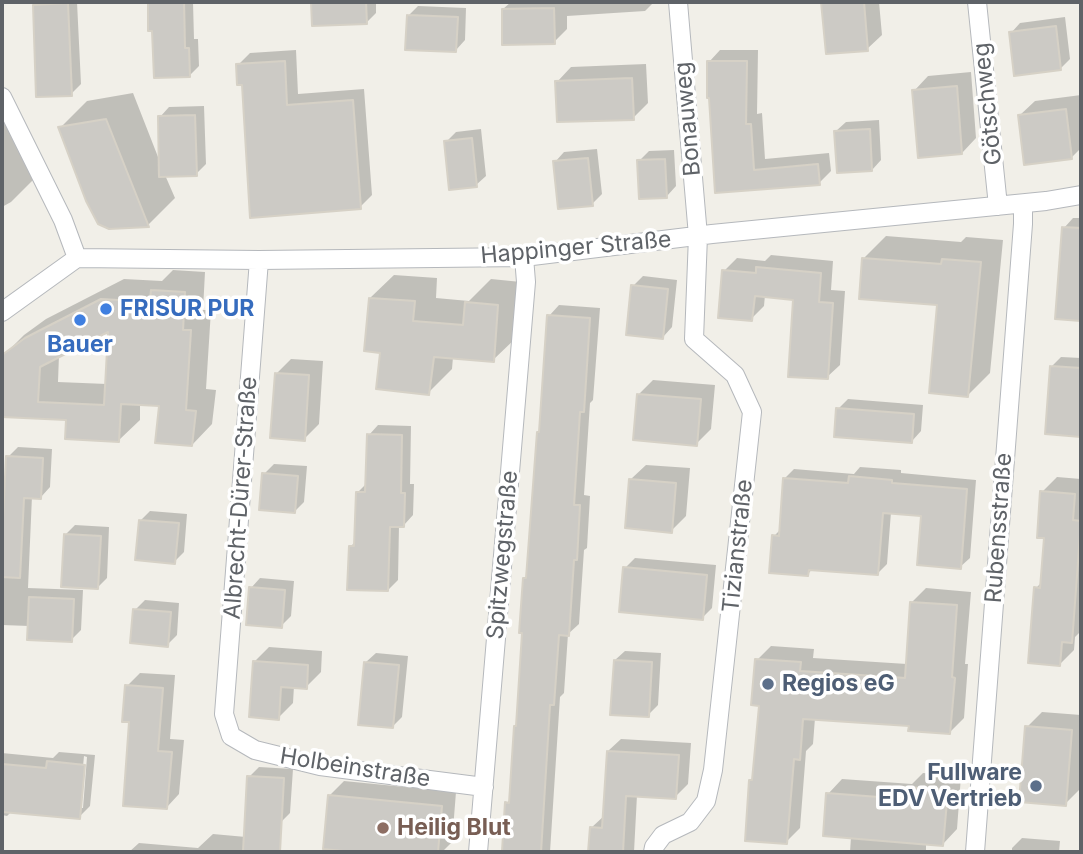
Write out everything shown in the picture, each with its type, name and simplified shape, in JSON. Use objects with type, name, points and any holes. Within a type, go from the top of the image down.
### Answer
[{"type":"street","name":"Bonauweg","points":[[678,2],[698,236]]},
{"type":"street","name":"Götschweg","points":[[977,2],[998,206]]},
{"type":"street","points":[[2,97],[60,212],[77,258],[2,312]]},
{"type":"street","name":"Happinger Straße","points":[[77,258],[259,260],[524,257],[698,236],[1023,204],[1081,195]]},
{"type":"street","name":"Rubensstraße","points":[[975,852],[1023,204]]},
{"type":"street","name":"Tizianstraße","points":[[653,852],[663,835],[690,822],[706,801],[709,791],[752,412],[735,375],[694,339],[698,236]]},
{"type":"street","name":"Spitzwegstraße","points":[[478,852],[526,282],[524,257]]},
{"type":"street","name":"Albrecht-Dürer-Straße","points":[[231,736],[225,714],[259,260]]},
{"type":"street","name":"Holbeinstraße","points":[[231,736],[255,750],[320,766],[484,787]]},
{"type":"building","points":[[148,2],[184,2],[185,48],[189,48],[190,77],[154,78],[152,31],[148,31]]},
{"type":"building","points":[[311,2],[366,2],[367,24],[312,26]]},
{"type":"building","points":[[821,2],[864,2],[868,51],[826,54]]},
{"type":"building","points":[[68,3],[72,96],[36,97],[33,5]]},
{"type":"building","points":[[554,8],[555,44],[502,45],[502,9]]},
{"type":"building","points":[[407,15],[458,17],[456,52],[405,50]]},
{"type":"building","points":[[1056,26],[1061,70],[1014,76],[1009,32]]},
{"type":"building","points":[[285,61],[287,105],[353,100],[361,209],[250,218],[242,85],[237,85],[236,64]]},
{"type":"building","points":[[707,61],[747,61],[746,124],[751,124],[754,170],[818,164],[820,185],[715,193],[707,98]]},
{"type":"building","points":[[632,78],[634,120],[557,122],[555,81]]},
{"type":"building","points":[[957,86],[962,154],[918,158],[912,90]]},
{"type":"building","points":[[1066,109],[1072,159],[1024,165],[1018,115]]},
{"type":"building","points":[[195,115],[197,176],[159,177],[158,116]]},
{"type":"building","points":[[106,119],[149,227],[109,229],[98,224],[86,201],[58,127]]},
{"type":"building","points":[[870,129],[872,171],[837,173],[834,131]]},
{"type":"building","points":[[472,138],[477,187],[449,190],[444,141]]},
{"type":"building","points":[[588,158],[593,206],[558,209],[553,161]]},
{"type":"building","points":[[665,159],[667,198],[639,199],[637,160]]},
{"type":"building","points":[[1062,227],[1081,228],[1081,321],[1055,319]]},
{"type":"building","points":[[862,258],[941,264],[942,259],[981,262],[968,397],[929,393],[937,305],[859,299]]},
{"type":"building","points":[[756,267],[821,273],[819,302],[833,303],[828,379],[788,377],[793,300],[755,296],[752,321],[718,318],[722,270],[756,273]]},
{"type":"building","points":[[631,285],[668,289],[663,339],[626,335]]},
{"type":"building","points":[[151,290],[185,292],[183,330],[191,330],[186,410],[196,411],[192,446],[155,443],[159,406],[121,404],[119,442],[65,439],[66,420],[2,417],[2,355],[25,338],[101,299],[150,302]],"holes":[[[108,332],[104,405],[38,402],[40,367]]]},
{"type":"building","points":[[369,298],[415,301],[413,321],[463,325],[465,302],[498,305],[494,362],[434,357],[429,395],[376,389],[380,353],[364,351]]},
{"type":"building","points":[[547,315],[590,318],[574,505],[580,505],[577,560],[574,560],[569,636],[559,635],[554,705],[550,705],[541,852],[502,851],[505,802],[509,803],[516,726],[523,578],[526,578]]},
{"type":"building","points":[[1050,366],[1081,368],[1081,437],[1045,434]]},
{"type":"building","points":[[275,373],[309,375],[305,441],[270,438]]},
{"type":"building","points":[[637,394],[701,399],[697,446],[633,440]]},
{"type":"building","points":[[836,408],[914,414],[912,443],[834,437]]},
{"type":"building","points":[[367,434],[402,435],[401,493],[405,493],[404,527],[390,527],[388,591],[347,590],[349,546],[354,546],[356,492],[365,492]]},
{"type":"building","points":[[6,456],[43,458],[41,499],[24,498],[20,578],[2,577]]},
{"type":"building","points":[[262,473],[298,476],[295,513],[259,510]]},
{"type":"building","points":[[849,476],[892,480],[892,483],[967,489],[961,569],[917,565],[921,516],[883,513],[878,575],[809,570],[808,576],[769,573],[772,535],[779,536],[783,478],[848,483]]},
{"type":"building","points":[[629,479],[676,483],[672,533],[625,528]]},
{"type":"building","points":[[1040,491],[1075,494],[1073,520],[1081,521],[1072,643],[1062,642],[1060,666],[1028,663],[1034,587],[1040,588],[1044,538],[1037,538]]},
{"type":"building","points":[[139,520],[179,523],[175,564],[135,560]]},
{"type":"building","points":[[64,534],[101,536],[98,589],[61,587]]},
{"type":"building","points":[[623,567],[707,575],[703,620],[619,612]]},
{"type":"building","points":[[249,587],[285,590],[282,628],[246,625]]},
{"type":"building","points":[[29,597],[74,599],[72,642],[27,640]]},
{"type":"building","points":[[910,602],[957,605],[950,734],[908,731],[909,726],[803,719],[800,760],[794,759],[787,844],[745,841],[749,780],[752,780],[759,706],[751,705],[755,659],[801,662],[800,671],[905,678]]},
{"type":"building","points":[[133,609],[171,612],[168,647],[130,643]]},
{"type":"building","points":[[614,660],[652,662],[649,717],[610,715]]},
{"type":"building","points":[[253,661],[308,665],[307,689],[281,687],[279,720],[249,717]]},
{"type":"building","points":[[364,662],[399,665],[393,728],[358,725]]},
{"type":"building","points":[[125,685],[163,688],[158,751],[172,752],[167,809],[123,806],[129,722],[122,722]]},
{"type":"building","points":[[1025,726],[1072,730],[1066,806],[1019,802]]},
{"type":"building","points":[[607,751],[679,755],[676,799],[626,796],[623,852],[588,852],[590,827],[602,828]]},
{"type":"building","points":[[47,761],[85,765],[80,819],[2,812],[2,764],[46,768]]},
{"type":"building","points":[[247,776],[284,778],[280,852],[243,852]]},
{"type":"building","points":[[906,787],[948,790],[943,846],[823,836],[826,793],[905,799]]},
{"type":"building","name":"Heilig Blut","points":[[328,795],[442,806],[438,852],[353,852],[323,849]]},
{"type":"place","name":"FRISUR PUR","points":[[106,309]]},
{"type":"place","name":"Bauer","points":[[80,320]]},
{"type":"place","name":"Regios eG","points":[[768,684]]},
{"type":"place","name":"Fullware EDV Vertrieb","points":[[1036,786]]},
{"type":"place","name":"Heilig Blut","points":[[383,828]]}]
